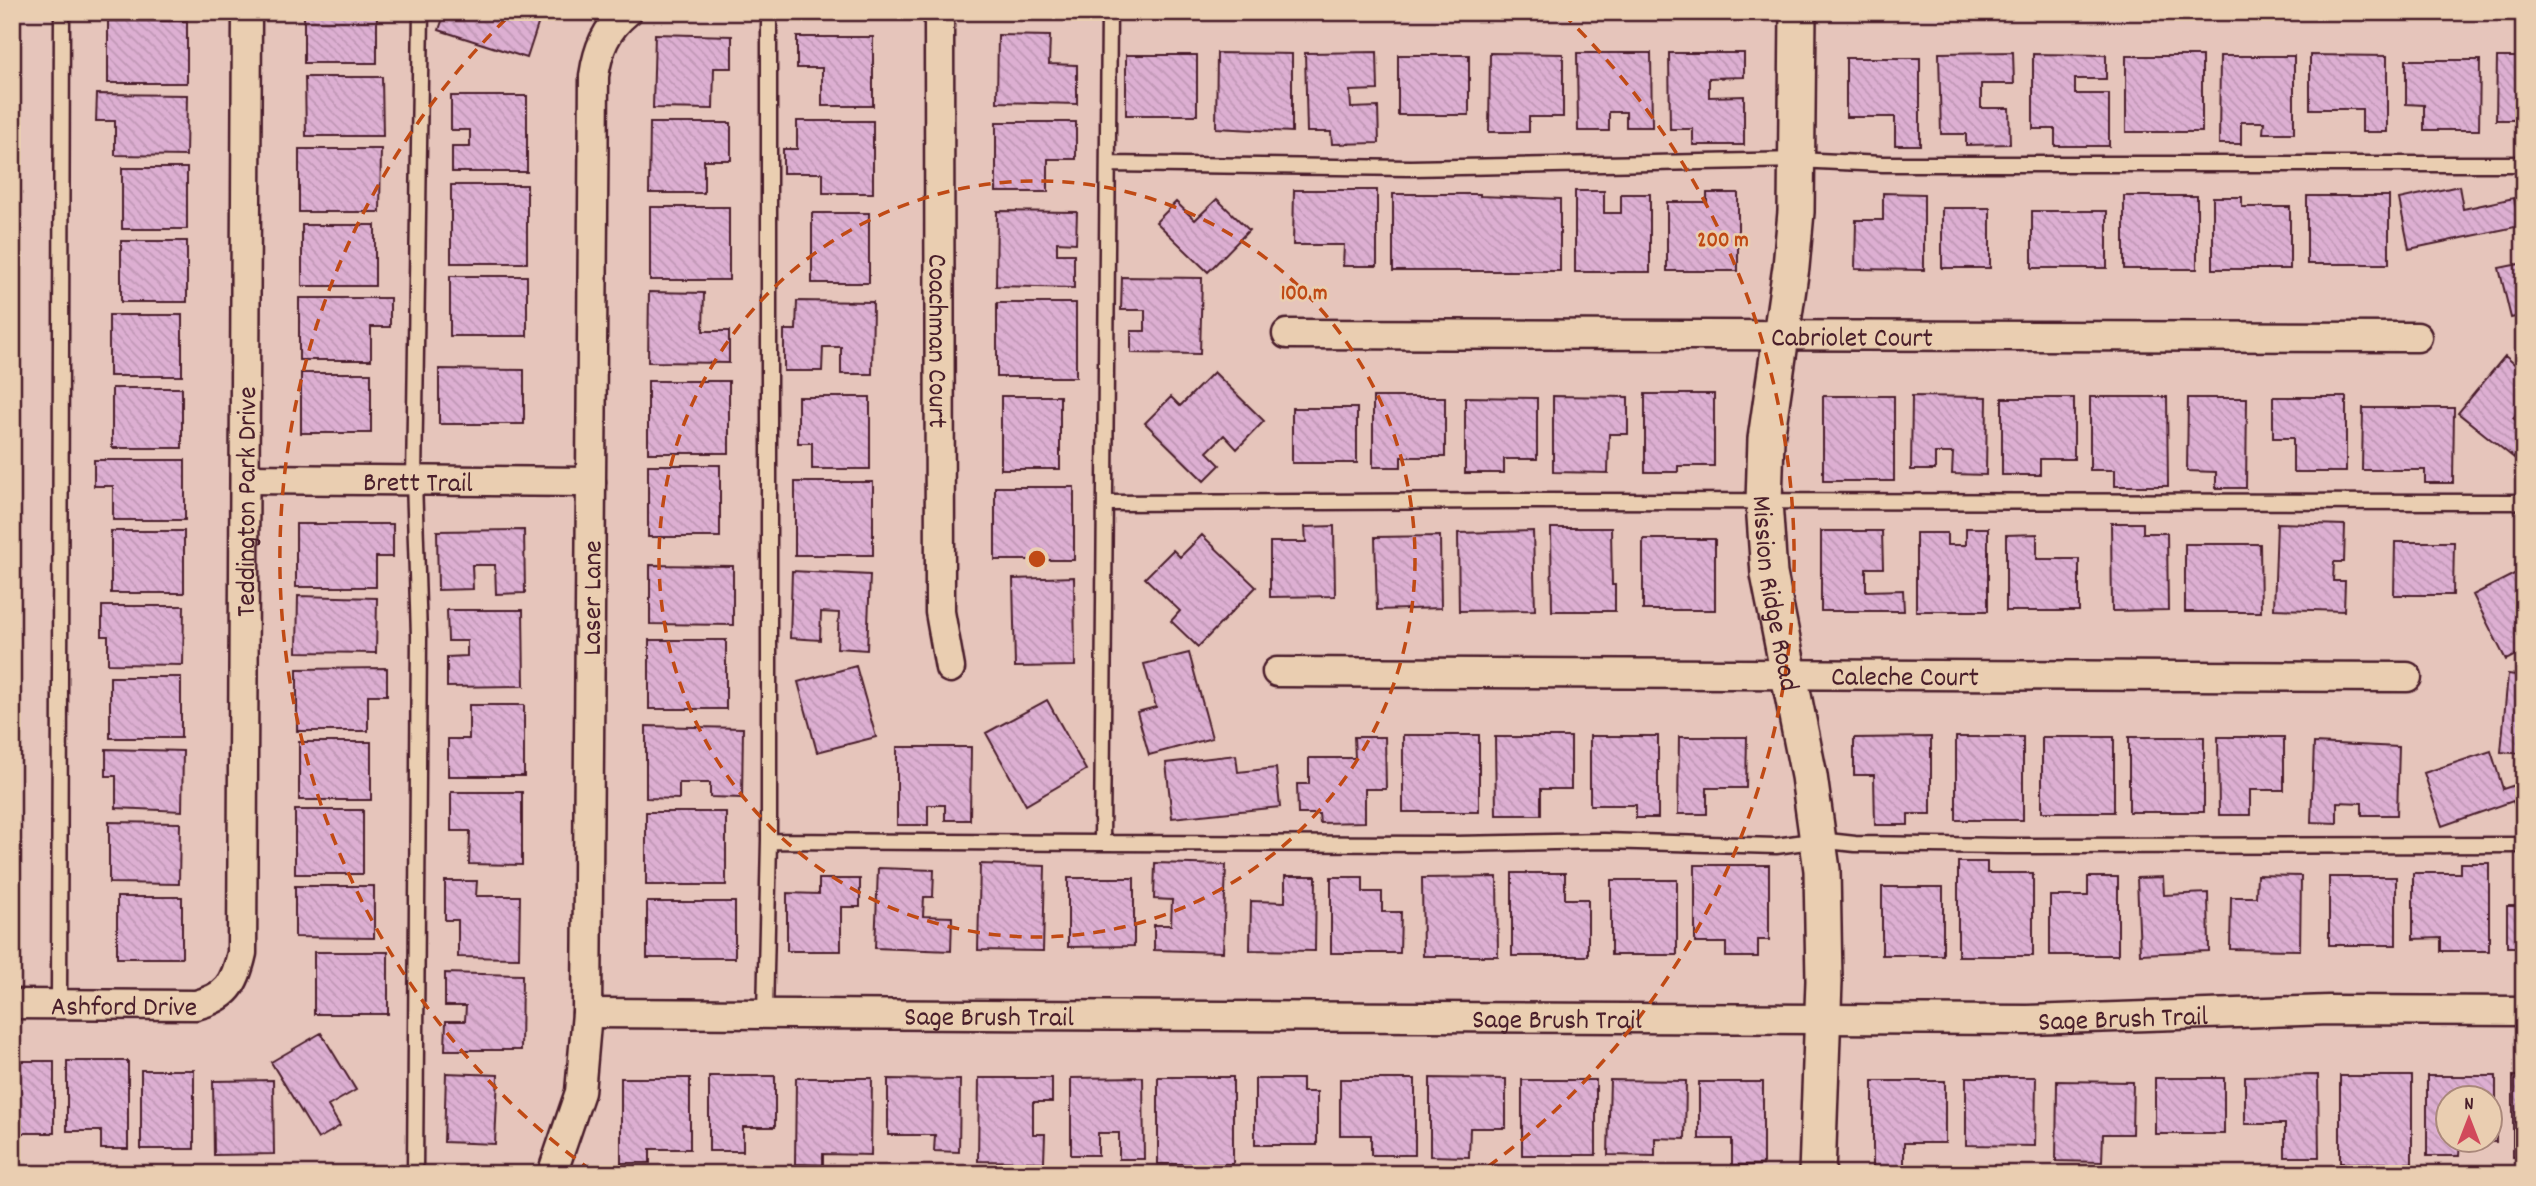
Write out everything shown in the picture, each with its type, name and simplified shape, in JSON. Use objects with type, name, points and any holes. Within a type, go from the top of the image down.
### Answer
[{"type":"street","name":"Teddington Park Drive","points":[[230,987],[238,972],[242,953],[247,12]]},
{"type":"street","name":"Coachman Court","points":[[939,12],[940,612],[950,668]]},
{"type":"street","name":"Mission Ridge Road","points":[[1798,12],[1796,212],[1791,267],[1766,439],[1764,502],[1769,574],[1819,840],[1824,905],[1817,1174]]},
{"type":"street","name":"Laser Lane","points":[[552,1174],[580,1092],[587,1013],[594,76],[603,40],[622,17]]},
{"type":"street","name":"Cabriolet Court","points":[[1287,334],[2417,337]]},
{"type":"street","name":"Brett Trail","points":[[245,479],[591,482]]},
{"type":"street","name":"Caleche Court","points":[[1277,672],[2407,677]]},
{"type":"street","name":"Ashford Drive","points":[[12,1004],[195,1005],[216,1000],[230,987]]},
{"type":"street","name":"Sage Brush Trail","points":[[587,1013],[2028,1020],[2329,1010],[2524,1011]]},
{"type":"lane","points":[[59,1004],[62,12]]},
{"type":"lane","points":[[415,1174],[419,636],[414,481],[422,12]]},
{"type":"lane","points":[[765,1014],[769,841],[769,12]]},
{"type":"lane","points":[[1102,843],[1109,12]]},
{"type":"lane","points":[[1108,164],[1411,168],[1796,160],[1883,164],[2524,164]]},
{"type":"lane","points":[[1105,503],[2524,502]]},
{"type":"lane","points":[[769,841],[1455,844],[1604,841],[1776,846],[1819,840],[1855,844],[2008,846],[2524,845]]},
{"type":"building","points":[[304,12],[377,12],[377,63],[304,63]]},
{"type":"building","points":[[445,12],[542,12],[527,58],[439,30]]},
{"type":"building","points":[[108,21],[187,21],[187,83],[108,83]]},
{"type":"building","points":[[655,34],[732,36],[732,68],[714,68],[713,109],[653,108]]},
{"type":"building","points":[[998,35],[1050,36],[1049,64],[1077,65],[1077,104],[997,102]]},
{"type":"building","points":[[797,37],[873,37],[873,106],[822,106],[822,68],[797,68]]},
{"type":"building","points":[[1377,52],[1378,90],[1350,91],[1351,108],[1378,107],[1379,143],[1332,144],[1331,132],[1307,132],[1305,53]]},
{"type":"building","points":[[2013,52],[2014,84],[1981,84],[1981,108],[2009,108],[2010,144],[1966,145],[1966,134],[1941,134],[1939,53]]},
{"type":"building","points":[[1217,53],[1292,54],[1292,132],[1216,128]]},
{"type":"building","points":[[1490,53],[1563,54],[1563,117],[1529,117],[1529,132],[1489,132]]},
{"type":"building","points":[[1577,53],[1651,53],[1652,127],[1626,127],[1626,112],[1609,112],[1609,131],[1578,131]]},
{"type":"building","points":[[1669,53],[1744,53],[1744,77],[1709,78],[1709,97],[1744,96],[1744,145],[1693,145],[1693,129],[1670,129]]},
{"type":"building","points":[[2033,54],[2106,55],[2106,79],[2075,79],[2075,94],[2109,94],[2109,146],[2055,146],[2055,129],[2033,129]]},
{"type":"building","points":[[1126,55],[1197,55],[1197,115],[1126,115]]},
{"type":"building","points":[[1398,55],[1469,55],[1469,115],[1398,115]]},
{"type":"building","points":[[2310,55],[2387,56],[2387,132],[2362,132],[2362,109],[2310,109]]},
{"type":"building","points":[[2126,56],[2202,56],[2202,132],[2126,132]]},
{"type":"building","points":[[2220,56],[2294,56],[2294,133],[2263,133],[2264,122],[2241,122],[2241,144],[2219,144]]},
{"type":"building","points":[[2497,57],[2524,57],[2524,120],[2496,120]]},
{"type":"building","points":[[1846,58],[1920,58],[1920,145],[1895,145],[1895,117],[1846,117]]},
{"type":"building","points":[[2406,60],[2480,60],[2479,130],[2424,130],[2424,105],[2406,104]]},
{"type":"building","points":[[305,77],[382,77],[383,136],[306,136]]},
{"type":"building","points":[[97,94],[187,95],[186,156],[115,155],[115,121],[96,121]]},
{"type":"building","points":[[451,96],[527,96],[527,172],[452,172],[452,147],[470,147],[470,130],[451,130]]},
{"type":"building","points":[[797,121],[873,121],[873,193],[823,193],[823,173],[783,173],[783,149],[797,149]]},
{"type":"building","points":[[996,122],[1076,122],[1076,159],[1048,159],[1048,192],[996,192]]},
{"type":"building","points":[[650,123],[731,123],[731,160],[704,160],[704,193],[649,193]]},
{"type":"building","points":[[12,130],[22,130],[22,155],[12,155]]},
{"type":"building","points":[[299,149],[381,149],[380,212],[299,212]]},
{"type":"building","points":[[122,168],[187,168],[187,229],[122,229]]},
{"type":"building","points":[[12,172],[20,172],[20,228],[12,228]]},
{"type":"building","points":[[451,185],[527,185],[527,263],[451,263]]},
{"type":"building","points":[[2459,186],[2463,209],[2514,198],[2520,226],[2409,249],[2399,199]]},
{"type":"building","points":[[1294,190],[1377,190],[1377,266],[1343,266],[1344,245],[1293,245]]},
{"type":"building","points":[[1575,191],[1604,191],[1604,213],[1621,213],[1621,194],[1650,194],[1650,272],[1575,272]]},
{"type":"building","points":[[1707,193],[1738,193],[1738,271],[1667,271],[1667,202],[1707,202]]},
{"type":"building","points":[[1883,193],[1924,194],[1924,270],[1855,269],[1856,220],[1883,220]]},
{"type":"building","points":[[1393,194],[1480,194],[1560,199],[1560,271],[1393,271]]},
{"type":"building","points":[[2124,196],[2197,196],[2197,269],[2124,269]]},
{"type":"building","points":[[2307,196],[2389,196],[2389,264],[2307,264]]},
{"type":"building","points":[[2213,197],[2242,197],[2242,207],[2290,207],[2290,269],[2213,269]]},
{"type":"building","points":[[1217,199],[1249,230],[1208,272],[1156,222],[1176,202],[1195,220]]},
{"type":"building","points":[[650,207],[729,207],[729,280],[650,280]]},
{"type":"building","points":[[1942,208],[1990,208],[1990,268],[1942,268]]},
{"type":"building","points":[[997,211],[1077,212],[1076,243],[1057,242],[1057,254],[1074,254],[1074,288],[996,286]]},
{"type":"building","points":[[2032,211],[2107,211],[2107,268],[2032,268]]},
{"type":"building","points":[[812,213],[869,213],[869,283],[812,283]]},
{"type":"building","points":[[302,225],[375,225],[375,286],[302,286]]},
{"type":"building","points":[[121,241],[187,241],[187,302],[121,302]]},
{"type":"building","points":[[2524,263],[2524,315],[2511,318],[2499,268]]},
{"type":"building","points":[[12,269],[15,269],[14,302],[12,302]]},
{"type":"building","points":[[450,276],[527,276],[527,336],[450,336]]},
{"type":"building","points":[[1122,277],[1202,278],[1200,354],[1131,353],[1131,331],[1145,331],[1145,310],[1121,310]]},
{"type":"building","points":[[649,292],[704,293],[703,331],[729,331],[729,363],[648,362]]},
{"type":"building","points":[[299,298],[390,298],[390,327],[371,327],[371,360],[299,360]]},
{"type":"building","points":[[797,301],[873,302],[872,374],[841,374],[841,347],[823,347],[822,371],[784,371],[784,330],[796,330]]},
{"type":"building","points":[[997,303],[1076,303],[1076,377],[997,377]]},
{"type":"building","points":[[109,315],[182,315],[182,376],[109,376]]},
{"type":"building","points":[[2505,356],[2524,372],[2524,405],[2513,418],[2524,426],[2524,466],[2458,413]]},
{"type":"building","points":[[439,369],[524,370],[524,424],[439,424]]},
{"type":"building","points":[[1214,372],[1264,421],[1237,449],[1224,435],[1207,452],[1220,465],[1204,481],[1145,423],[1171,397],[1180,406]]},
{"type":"building","points":[[301,373],[371,373],[371,433],[301,433]]},
{"type":"building","points":[[648,381],[729,381],[729,453],[648,453]]},
{"type":"building","points":[[112,388],[182,388],[182,448],[112,448]]},
{"type":"building","points":[[1645,394],[1714,394],[1714,466],[1678,466],[1678,472],[1645,472]]},
{"type":"building","points":[[1001,396],[1060,396],[1060,469],[1001,469]]},
{"type":"building","points":[[1553,396],[1628,397],[1628,434],[1609,434],[1608,473],[1553,472]]},
{"type":"building","points":[[1823,396],[1894,396],[1894,481],[1823,481]]},
{"type":"building","points":[[1912,396],[1987,397],[1986,475],[1952,474],[1953,453],[1935,453],[1935,470],[1911,470]]},
{"type":"building","points":[[798,397],[870,397],[870,469],[812,469],[812,443],[798,443]]},
{"type":"building","points":[[1373,397],[1445,397],[1445,457],[1401,457],[1401,467],[1373,467]]},
{"type":"building","points":[[1465,397],[1537,398],[1537,459],[1504,459],[1504,473],[1465,473]]},
{"type":"building","points":[[2090,397],[2167,397],[2168,486],[2115,486],[2115,470],[2090,470]]},
{"type":"building","points":[[2273,397],[2346,397],[2346,472],[2293,472],[2293,438],[2273,438]]},
{"type":"building","points":[[2002,398],[2074,398],[2074,459],[2040,459],[2040,475],[2002,475]]},
{"type":"building","points":[[2188,398],[2247,398],[2246,488],[2216,488],[2216,472],[2187,471]]},
{"type":"building","points":[[1292,408],[1357,408],[1357,463],[1292,463]]},
{"type":"building","points":[[2363,408],[2454,408],[2453,483],[2425,483],[2425,470],[2362,470]]},
{"type":"building","points":[[94,460],[185,460],[185,520],[113,520],[113,486],[94,486]]},
{"type":"building","points":[[648,465],[720,465],[720,537],[648,537]]},
{"type":"building","points":[[795,482],[873,482],[873,555],[795,555]]},
{"type":"building","points":[[995,487],[1074,487],[1074,560],[995,560]]},
{"type":"building","points":[[2111,523],[2143,523],[2143,533],[2167,533],[2168,610],[2112,611]]},
{"type":"building","points":[[2277,523],[2345,525],[2344,562],[2334,562],[2333,581],[2345,581],[2344,611],[2274,609]]},
{"type":"building","points":[[296,524],[393,524],[393,557],[376,557],[376,587],[296,587]]},
{"type":"building","points":[[1334,526],[1335,596],[1270,597],[1270,542],[1306,542],[1305,527]]},
{"type":"building","points":[[1551,528],[1611,528],[1615,611],[1552,611]]},
{"type":"building","points":[[1966,528],[1988,528],[1988,611],[1916,611],[1916,533],[1947,533],[1947,545],[1966,545]]},
{"type":"building","points":[[524,530],[525,593],[496,594],[495,565],[472,565],[473,589],[438,590],[437,531]]},
{"type":"building","points":[[111,531],[184,531],[184,593],[111,593]]},
{"type":"building","points":[[1533,531],[1535,610],[1459,611],[1458,533]]},
{"type":"building","points":[[1821,531],[1882,531],[1883,568],[1866,568],[1866,591],[1903,590],[1904,611],[1821,611]]},
{"type":"building","points":[[2037,534],[2037,559],[2079,559],[2079,611],[2006,611],[2006,535]]},
{"type":"building","points":[[1202,535],[1256,587],[1198,647],[1171,621],[1180,611],[1145,578],[1173,550],[1180,557]]},
{"type":"building","points":[[1440,536],[1441,608],[1377,610],[1375,537]]},
{"type":"building","points":[[1643,539],[1715,539],[1715,610],[1643,610]]},
{"type":"building","points":[[2395,542],[2454,542],[2453,595],[2394,595]]},
{"type":"building","points":[[2185,544],[2260,544],[2261,612],[2185,612]]},
{"type":"building","points":[[650,565],[733,566],[733,625],[650,624]]},
{"type":"building","points":[[2522,570],[2524,651],[2506,660],[2473,595]]},
{"type":"building","points":[[792,571],[870,575],[867,650],[837,648],[839,613],[821,612],[820,640],[790,638]]},
{"type":"building","points":[[1074,577],[1075,666],[1015,667],[1013,579]]},
{"type":"building","points":[[298,596],[377,598],[376,653],[297,652]]},
{"type":"building","points":[[102,606],[184,606],[183,665],[108,664],[108,636],[102,636]]},
{"type":"building","points":[[447,610],[523,610],[524,686],[447,687],[447,657],[467,656],[467,641],[448,641]]},
{"type":"building","points":[[649,640],[726,640],[726,709],[649,709]]},
{"type":"building","points":[[1189,653],[1212,738],[1149,755],[1137,712],[1156,707],[1144,664]]},
{"type":"building","points":[[856,666],[876,737],[817,752],[798,682]]},
{"type":"building","points":[[387,668],[387,695],[368,695],[368,731],[297,731],[297,669]]},
{"type":"building","points":[[2508,674],[2524,676],[2524,754],[2501,752]]},
{"type":"building","points":[[110,677],[181,677],[181,738],[110,738]]},
{"type":"building","points":[[1047,700],[1086,770],[1026,805],[986,733]]},
{"type":"building","points":[[469,705],[524,705],[524,776],[448,776],[448,739],[469,739]]},
{"type":"building","points":[[646,726],[743,728],[742,798],[710,797],[710,783],[679,783],[679,799],[646,798]]},
{"type":"building","points":[[1403,735],[1479,735],[1479,812],[1403,812]]},
{"type":"building","points":[[1590,736],[1658,736],[1658,818],[1636,818],[1636,805],[1590,805]]},
{"type":"building","points":[[1354,737],[1385,737],[1386,789],[1365,789],[1365,822],[1320,823],[1319,814],[1298,814],[1297,784],[1309,784],[1309,758],[1355,758]]},
{"type":"building","points":[[1495,737],[1571,737],[1571,789],[1541,789],[1541,815],[1496,815]]},
{"type":"building","points":[[1679,737],[1747,737],[1746,788],[1707,788],[1707,814],[1678,814]]},
{"type":"building","points":[[1931,737],[1931,814],[1908,814],[1908,825],[1875,825],[1874,775],[1854,775],[1854,738]]},
{"type":"building","points":[[1956,737],[2023,737],[2023,820],[1956,820]]},
{"type":"building","points":[[2042,737],[2114,737],[2114,812],[2042,812]]},
{"type":"building","points":[[2129,737],[2204,737],[2204,812],[2129,812]]},
{"type":"building","points":[[2218,737],[2284,737],[2284,790],[2250,790],[2250,815],[2219,815]]},
{"type":"building","points":[[299,742],[371,742],[371,800],[299,800]]},
{"type":"building","points":[[2314,743],[2399,747],[2397,815],[2362,815],[2362,803],[2337,802],[2337,823],[2311,822]]},
{"type":"building","points":[[897,747],[971,747],[970,820],[945,820],[945,805],[928,805],[928,825],[897,825]]},
{"type":"building","points":[[106,749],[183,751],[182,811],[116,808],[116,776],[106,776]]},
{"type":"building","points":[[2491,751],[2503,789],[2524,782],[2524,813],[2518,815],[2513,801],[2442,826],[2424,773]]},
{"type":"building","points":[[1236,755],[1238,772],[1276,768],[1280,807],[1172,818],[1166,763]]},
{"type":"building","points":[[451,792],[522,792],[522,865],[469,864],[470,831],[451,831]]},
{"type":"building","points":[[295,810],[363,810],[363,874],[295,874]]},
{"type":"building","points":[[646,812],[726,812],[726,885],[646,885]]},
{"type":"building","points":[[109,822],[180,823],[179,884],[109,883]]},
{"type":"building","points":[[1958,862],[1987,862],[1987,873],[2033,873],[2033,956],[1958,956]]},
{"type":"building","points":[[1155,863],[1226,865],[1223,952],[1154,950],[1154,925],[1171,925],[1172,900],[1154,899]]},
{"type":"building","points":[[2460,863],[2489,863],[2489,951],[2441,951],[2441,938],[2413,939],[2413,873],[2460,873]]},
{"type":"building","points":[[980,864],[1045,866],[1043,951],[978,950]]},
{"type":"building","points":[[1695,865],[1769,865],[1769,940],[1758,940],[1758,957],[1726,957],[1726,943],[1695,943]]},
{"type":"building","points":[[878,868],[934,870],[933,897],[924,897],[923,916],[952,917],[951,951],[875,948]]},
{"type":"building","points":[[1512,873],[1565,873],[1565,899],[1588,899],[1588,956],[1512,956]]},
{"type":"building","points":[[2257,875],[2301,876],[2300,950],[2230,949],[2231,897],[2256,897]]},
{"type":"building","points":[[1285,876],[1316,876],[1315,951],[1250,950],[1251,901],[1285,902]]},
{"type":"building","points":[[1331,877],[1363,877],[1363,892],[1382,892],[1382,912],[1401,912],[1400,953],[1331,953]]},
{"type":"building","points":[[1497,877],[1498,956],[1423,956],[1422,878]]},
{"type":"building","points":[[2088,877],[2118,877],[2118,955],[2050,955],[2050,896],[2088,896]]},
{"type":"building","points":[[2163,877],[2164,895],[2208,893],[2209,951],[2140,954],[2137,878]]},
{"type":"building","points":[[2329,877],[2396,877],[2396,945],[2329,945]]},
{"type":"building","points":[[1068,878],[1134,878],[1134,946],[1068,947]]},
{"type":"building","points":[[819,879],[860,879],[860,907],[841,907],[841,951],[787,951],[787,893],[819,894]]},
{"type":"building","points":[[1611,880],[1677,880],[1677,955],[1611,955]]},
{"type":"building","points":[[445,881],[477,881],[476,896],[520,896],[519,958],[458,957],[458,920],[445,920]]},
{"type":"building","points":[[295,886],[374,886],[374,938],[295,937]]},
{"type":"building","points":[[1882,887],[1943,887],[1943,955],[1882,955]]},
{"type":"building","points":[[117,897],[182,897],[182,958],[117,958]]},
{"type":"building","points":[[647,902],[735,902],[735,958],[647,958]]},
{"type":"building","points":[[2507,906],[2524,906],[2524,947],[2507,947]]},
{"type":"building","points":[[314,952],[388,952],[388,1014],[314,1014]]},
{"type":"building","points":[[445,973],[522,975],[521,1050],[445,1050],[446,1021],[465,1021],[466,1006],[445,1006]]},
{"type":"building","points":[[321,1033],[356,1090],[328,1106],[340,1126],[318,1139],[271,1062]]},
{"type":"building","points":[[12,1061],[54,1061],[54,1133],[12,1133]]},
{"type":"building","points":[[67,1061],[128,1061],[128,1149],[101,1149],[101,1131],[67,1131]]},
{"type":"building","points":[[141,1070],[194,1070],[194,1149],[141,1149]]},
{"type":"building","points":[[446,1073],[498,1075],[495,1144],[444,1142]]},
{"type":"building","points":[[2318,1075],[2319,1157],[2285,1157],[2285,1124],[2245,1124],[2245,1076]]},
{"type":"building","points":[[709,1076],[775,1076],[775,1127],[743,1127],[743,1151],[709,1151]]},
{"type":"building","points":[[2340,1076],[2412,1076],[2412,1163],[2340,1163]]},
{"type":"building","points":[[2427,1076],[2496,1076],[2496,1084],[2434,1084],[2434,1154],[2459,1156],[2427,1156]]},
{"type":"building","points":[[2513,1076],[2524,1076],[2524,1157],[2513,1157]]},
{"type":"building","points":[[1143,1077],[1144,1159],[1119,1159],[1119,1133],[1098,1133],[1098,1155],[1071,1155],[1071,1078]]},
{"type":"building","points":[[1158,1077],[1233,1077],[1233,1164],[1158,1164]]},
{"type":"building","points":[[1966,1077],[2036,1077],[2035,1146],[1966,1145]]},
{"type":"building","points":[[621,1078],[690,1078],[690,1149],[650,1149],[650,1163],[621,1163]]},
{"type":"building","points":[[796,1078],[872,1078],[871,1155],[823,1154],[823,1165],[795,1164]]},
{"type":"building","points":[[979,1078],[1052,1078],[1052,1102],[1033,1102],[1033,1134],[1045,1134],[1044,1162],[978,1161]]},
{"type":"building","points":[[1430,1078],[1506,1079],[1506,1128],[1470,1128],[1469,1157],[1430,1156]]},
{"type":"building","points":[[2155,1078],[2224,1078],[2224,1134],[2155,1134]]},
{"type":"building","points":[[888,1079],[960,1080],[959,1152],[934,1151],[935,1135],[888,1135]]},
{"type":"building","points":[[1255,1079],[1302,1079],[1302,1092],[1317,1092],[1317,1145],[1255,1145]]},
{"type":"building","points":[[1340,1079],[1415,1079],[1415,1155],[1371,1155],[1371,1135],[1340,1135]]},
{"type":"building","points":[[273,1080],[274,1154],[214,1155],[213,1081]]},
{"type":"building","points":[[1522,1080],[1596,1080],[1596,1155],[1522,1155]]},
{"type":"building","points":[[1610,1080],[1686,1081],[1685,1139],[1655,1138],[1655,1156],[1608,1155]]},
{"type":"building","points":[[1873,1081],[1945,1081],[1945,1143],[1904,1143],[1904,1168],[1873,1168]]},
{"type":"building","points":[[2057,1081],[2133,1082],[2132,1134],[2103,1134],[2102,1162],[2056,1161]]},
{"type":"building","points":[[1699,1082],[1763,1082],[1763,1165],[1732,1165],[1732,1139],[1699,1139]]}]
